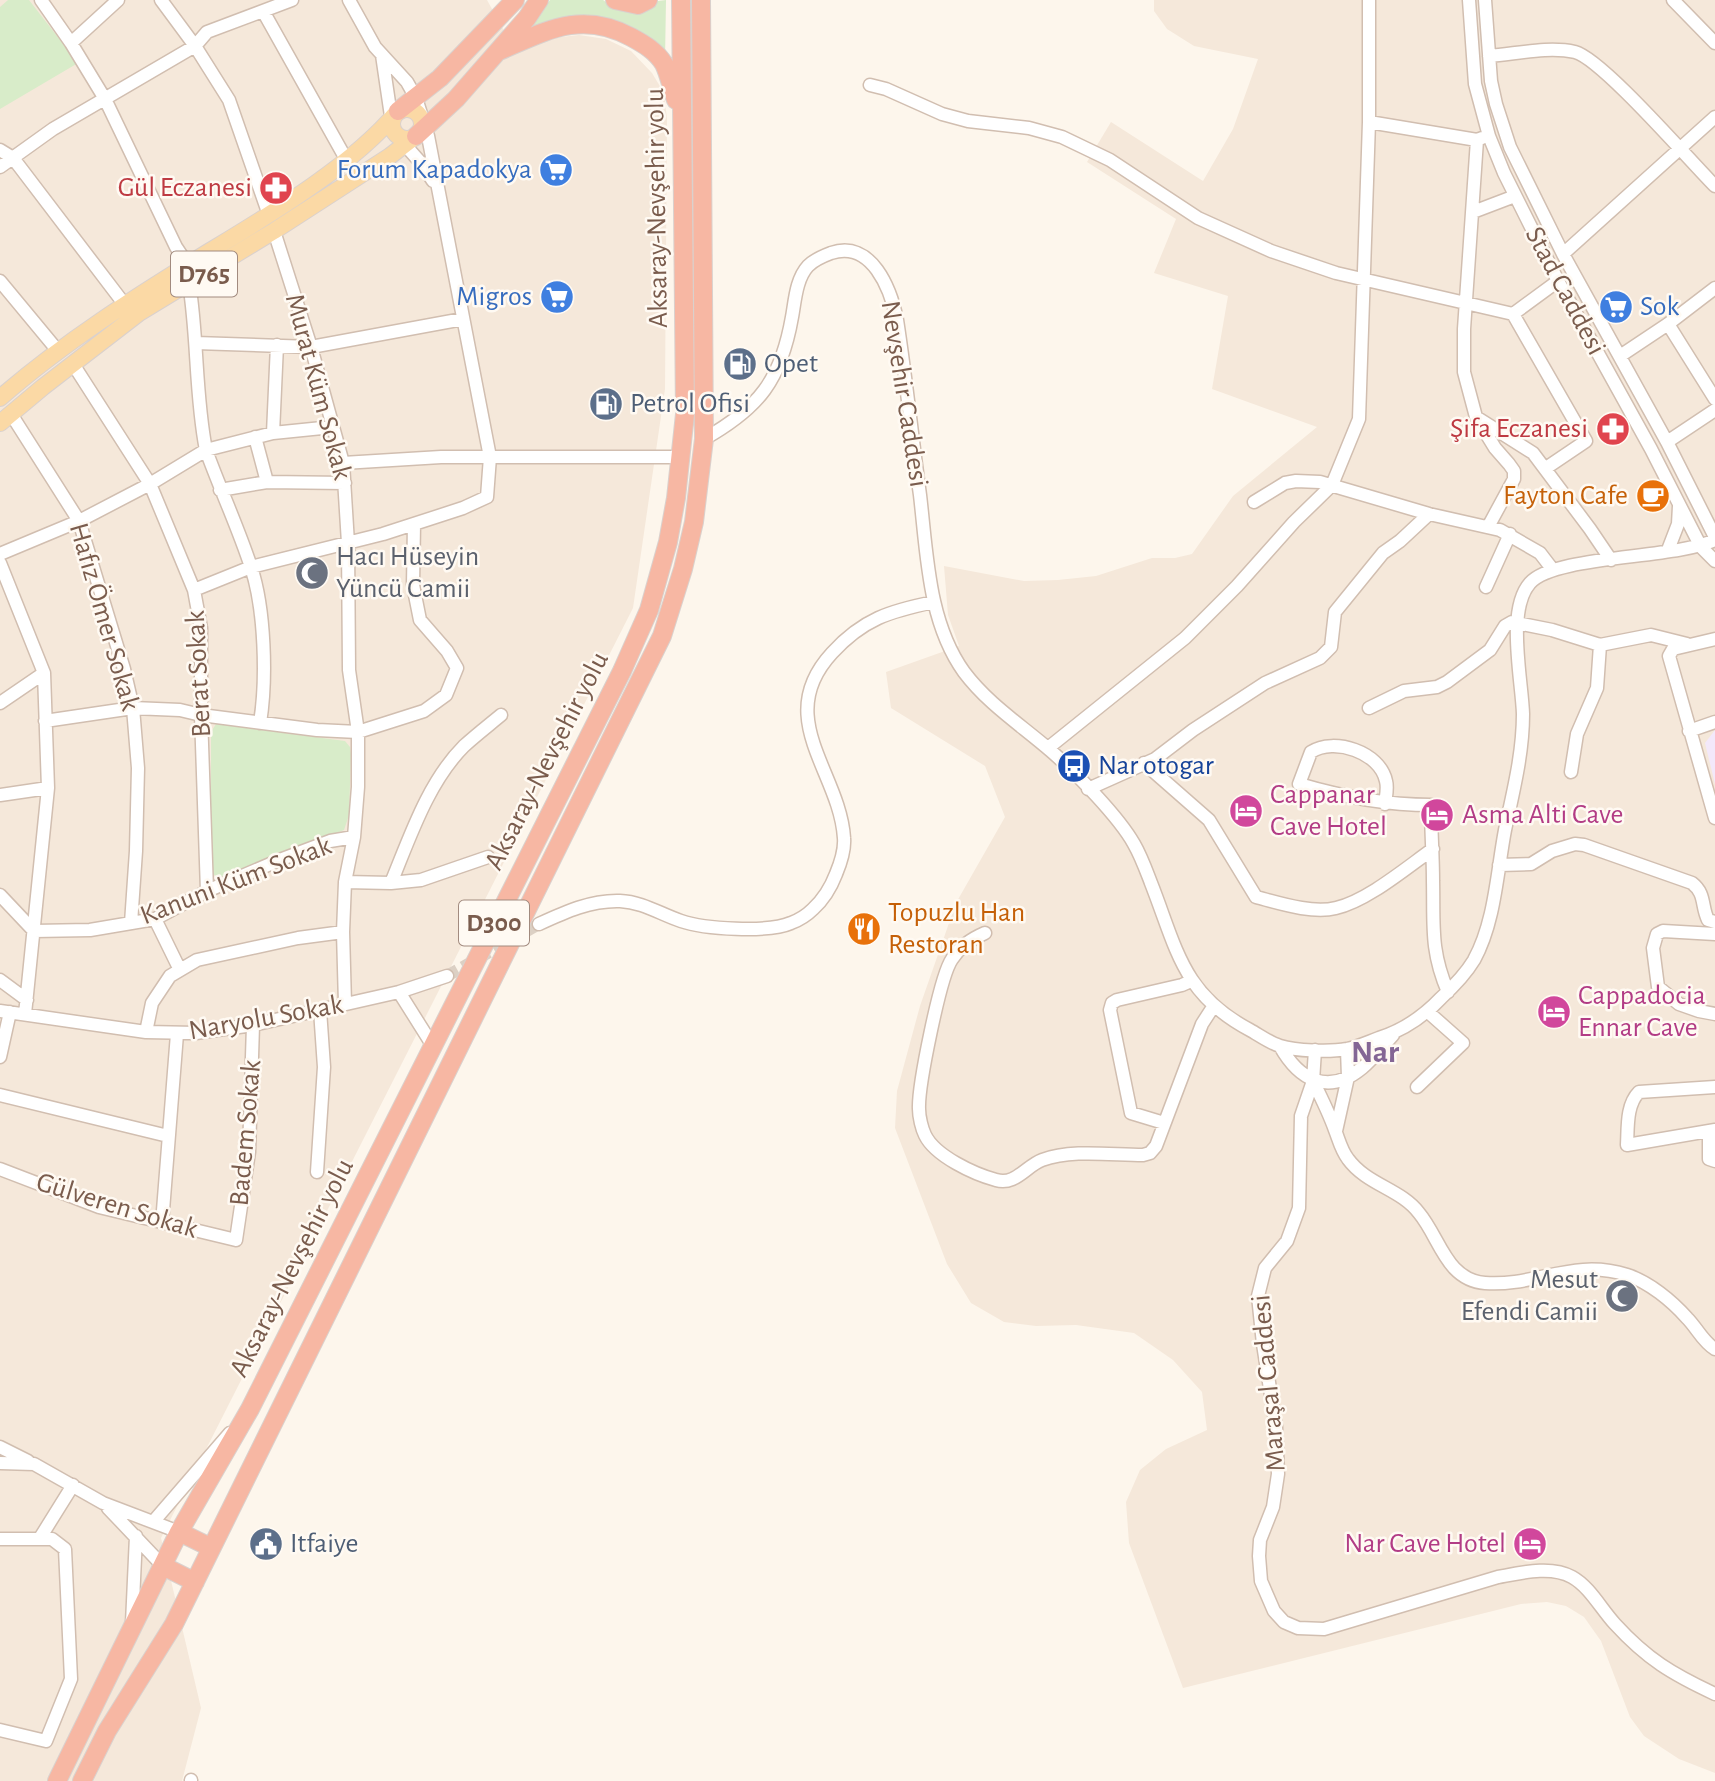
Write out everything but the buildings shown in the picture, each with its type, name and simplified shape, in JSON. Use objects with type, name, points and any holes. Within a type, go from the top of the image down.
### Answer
[{"type":"highway","name":"D765","points":[[406,127],[499,51],[539,0]]},
{"type":"highway","points":[[615,0],[638,5],[648,0]]},
{"type":"highway","name":"Aksaray-Nevşehir yolu","points":[[57,1781],[179,1532],[250,1409],[636,641],[659,578],[668,542],[681,457],[686,376],[680,113],[681,0]]},
{"type":"highway","name":"Aksaray-Nevşehir yolu","points":[[82,1781],[107,1731],[174,1624],[662,636],[683,569],[694,522],[705,439],[701,0]]},
{"type":"highway","points":[[701,55],[710,0]]},
{"type":"highway","name":"D765","points":[[406,127],[416,98],[440,78],[505,4]]},
{"type":"highway","points":[[499,51],[550,29],[587,23],[615,28],[648,46],[663,64],[680,113]]},
{"type":"highway","points":[[179,1532],[210,1547]]},
{"type":"highway","points":[[163,1566],[195,1581]]},
{"type":"main road","name":"D765","points":[[1,395],[58,351],[125,305],[269,215],[346,159],[406,127]]},
{"type":"main road","name":"D765","points":[[5,418],[139,313],[274,231],[406,127]]},
{"type":"street","points":[[41,0],[105,99],[176,247],[188,265]]},
{"type":"street","points":[[71,43],[118,0]]},
{"type":"street","points":[[161,0],[195,46],[229,100],[269,215]]},
{"type":"street","points":[[0,167],[53,129],[195,46],[206,32],[292,0]]},
{"type":"street","points":[[349,0],[382,55],[407,82],[416,98]]},
{"type":"street","points":[[1369,0],[1369,122],[1359,419],[1332,485],[1185,638],[1048,748],[1088,789],[1134,844],[1191,981],[1213,1007],[1280,1046],[1315,1050],[1347,1049],[1396,1033]]},
{"type":"street","name":"Stad Caddesi","points":[[1469,0],[1475,84],[1483,138],[1701,547],[1715,561]]},
{"type":"street","name":"Stad Caddesi","points":[[1485,0],[1491,81],[1503,130],[1518,166],[1563,254],[1667,442],[1715,539]]},
{"type":"street","points":[[1673,0],[1715,43]]},
{"type":"street","points":[[263,11],[346,159]]},
{"type":"street","points":[[1489,56],[1560,50],[1584,55],[1606,72],[1715,186]]},
{"type":"street","points":[[382,55],[406,127],[437,187]]},
{"type":"street","points":[[870,85],[968,121],[1029,128],[1062,137],[1110,160],[1178,206],[1215,227],[1271,251],[1364,281],[1513,314],[1586,441],[1546,468]]},
{"type":"street","points":[[1563,254],[1715,117]]},
{"type":"street","points":[[1369,122],[1483,138],[1503,130]]},
{"type":"street","points":[[194,590],[251,567],[414,524],[487,497],[489,457],[437,187],[406,127]]},
{"type":"street","points":[[1483,138],[1473,212],[1464,372],[1476,417],[1482,429],[1514,471],[1510,489],[1488,527]]},
{"type":"street","points":[[0,150],[13,158],[125,305]]},
{"type":"street","points":[[1473,212],[1515,196]]},
{"type":"street","name":"Murat Küm Sokak","points":[[274,231],[311,347],[343,463],[345,483],[349,670],[358,732],[354,837],[345,883],[345,1004]]},
{"type":"street","name":"Nevşehir Caddesi","points":[[705,439],[742,416],[760,397],[772,377],[787,344],[798,286],[809,265],[821,256],[835,251],[853,252],[870,261],[887,286],[897,320],[934,602],[944,636],[964,672],[983,694],[1048,748]]},
{"type":"street","points":[[0,281],[58,351]]},
{"type":"street","points":[[1513,314],[1558,281]]},
{"type":"street","points":[[189,283],[206,450],[251,567],[257,592],[263,661],[260,723]]},
{"type":"street","points":[[1620,356],[1715,288]]},
{"type":"street","points":[[197,343],[311,347],[463,319]]},
{"type":"street","points":[[1668,324],[1715,400]]},
{"type":"street","points":[[273,433],[277,345]]},
{"type":"street","name":"Berat Sokak","points":[[73,364],[150,484],[194,590],[201,628],[207,891]]},
{"type":"street","points":[[1667,442],[1715,410]]},
{"type":"street","points":[[1476,417],[1524,447],[1546,468],[1611,560]]},
{"type":"street","name":"Hafız Ömer Sokak","points":[[5,418],[79,522],[124,669],[133,708],[138,768],[131,923]]},
{"type":"street","points":[[0,554],[79,522],[206,450],[273,433],[332,427]]},
{"type":"street","points":[[255,437],[267,482]]},
{"type":"street","points":[[343,463],[441,457],[681,457]]},
{"type":"street","points":[[1254,502],[1277,487],[1296,481],[1332,485],[1429,514],[1510,534],[1540,553],[1553,570]]},
{"type":"street","points":[[220,490],[267,482],[345,483]]},
{"type":"street","points":[[1668,550],[1678,524],[1679,502]]},
{"type":"street","points":[[1088,789],[1155,759],[1193,730],[1265,683],[1320,658],[1331,647],[1335,612],[1383,554],[1429,514]]},
{"type":"street","points":[[45,721],[133,708],[180,710],[260,723],[358,732],[424,711],[446,695],[457,668],[447,651],[420,620],[413,584],[414,524]]},
{"type":"street","points":[[1486,587],[1510,534]]},
{"type":"street","points":[[1280,1046],[1293,1066],[1314,1081],[1332,1081],[1348,1077],[1363,1068],[1396,1033],[1428,1012],[1462,977],[1478,951],[1488,920],[1522,743],[1518,621],[1521,598],[1533,579],[1553,570],[1668,550],[1701,547],[1715,539]]},
{"type":"street","points":[[0,563],[44,673],[48,788],[25,1014]]},
{"type":"street","points":[[539,924],[577,908],[608,902],[637,904],[677,920],[707,927],[778,927],[805,916],[826,895],[841,861],[844,846],[842,824],[809,728],[807,710],[810,688],[829,655],[858,628],[889,612],[934,602]]},
{"type":"street","points":[[1369,708],[1404,691],[1437,687],[1447,682],[1490,650],[1505,626],[1518,621],[1600,645],[1651,635],[1687,645]]},
{"type":"street","points":[[1715,639],[1674,649],[1669,656],[1715,818]]},
{"type":"street","points":[[1571,772],[1577,734],[1597,688],[1600,645]]},
{"type":"street","points":[[0,704],[44,673]]},
{"type":"street","points":[[391,883],[412,829],[442,774],[463,747],[501,715]]},
{"type":"street","points":[[1689,732],[1715,722]]},
{"type":"street","points":[[1385,804],[1387,789],[1383,773],[1358,751],[1326,746],[1311,752],[1299,785],[1385,804],[1431,805],[1433,941],[1438,967],[1448,992]]},
{"type":"street","points":[[1144,763],[1209,820],[1256,897],[1295,908],[1335,908],[1379,888],[1433,849]]},
{"type":"street","points":[[0,795],[48,788]]},
{"type":"street","name":"Kanuni Küm Sokak","points":[[34,931],[90,930],[155,919],[207,891],[330,841],[354,837]]},
{"type":"street","points":[[1499,865],[1531,864],[1565,845],[1584,845],[1692,883],[1703,896],[1708,920],[1715,922]]},
{"type":"street","points":[[345,883],[421,880],[488,857]]},
{"type":"street","points":[[0,895],[34,931]]},
{"type":"street","points":[[155,919],[180,970]]},
{"type":"street","points":[[146,1032],[152,1003],[170,976],[197,960],[298,938],[343,932]]},
{"type":"street","points":[[1715,934],[1663,932],[1657,934],[1653,948],[1656,982],[1662,991],[1689,1008],[1715,1014]]},
{"type":"street","points":[[985,933],[968,940],[951,960],[940,992],[922,1078],[919,1110],[926,1136],[947,1159],[998,1181],[1012,1181],[1040,1161],[1062,1155],[1150,1153],[1156,1146],[1202,1024],[1213,1007]]},
{"type":"street","name":"Naryolu Sokak","points":[[5,1011],[146,1032],[177,1034],[253,1025],[399,992],[447,976]]},
{"type":"street","points":[[0,980],[27,1000]]},
{"type":"street","points":[[1164,1123],[1131,1112],[1110,1010],[1112,1003],[1117,1000],[1191,981]]},
{"type":"street","points":[[399,992],[433,1046]]},
{"type":"street","points":[[317,1172],[324,1067],[320,1010]]},
{"type":"street","points":[[0,1057],[5,1011]]},
{"type":"street","points":[[1418,1087],[1463,1044],[1428,1012]]},
{"type":"street","name":"Badem Sokak","points":[[236,1240],[250,1140],[253,1025]]},
{"type":"street","points":[[162,1223],[177,1034]]},
{"type":"street","points":[[1336,1132],[1348,1077],[1347,1049]]},
{"type":"street","points":[[1315,1050],[1314,1081],[1340,1146],[1356,1169],[1369,1180],[1415,1208],[1455,1269],[1474,1281],[1498,1283],[1581,1269],[1606,1270],[1627,1275],[1641,1280],[1668,1300],[1715,1349]]},
{"type":"street","name":"Maraşal Caddesi","points":[[1314,1081],[1301,1116],[1299,1208],[1287,1241],[1265,1268],[1258,1296],[1276,1427],[1278,1474],[1273,1507],[1260,1540],[1259,1556],[1261,1581],[1274,1611],[1284,1622],[1298,1629],[1324,1629],[1498,1577],[1518,1573],[1556,1572],[1570,1575],[1578,1582],[1615,1624],[1655,1662],[1675,1676],[1715,1694]]},
{"type":"street","points":[[1715,1087],[1639,1092],[1633,1097],[1627,1145],[1712,1131],[1709,1159],[1715,1161]]},
{"type":"street","points":[[0,1095],[168,1136]]},
{"type":"street","name":"Gülveren Sokak","points":[[0,1169],[99,1207],[236,1240]]},
{"type":"street","points":[[153,1522],[250,1409]]},
{"type":"street","points":[[0,1447],[103,1503],[179,1532]]},
{"type":"street","points":[[0,1464],[34,1464]]},
{"type":"street","points":[[40,1538],[73,1485]]},
{"type":"street","points":[[103,1503],[163,1566]]},
{"type":"street","points":[[131,1634],[136,1536]]},
{"type":"street","points":[[0,1539],[52,1539],[65,1549],[71,1679],[46,1741],[0,1730]]},
{"type":"shaded area","points":[[0,0],[487,0],[516,52],[552,38],[579,35],[606,39],[631,51],[652,73],[664,93],[667,119],[665,389],[633,608],[161,1538],[201,1708],[182,1781],[0,1781]]},
{"type":"shaded area","points":[[1154,0],[1715,0],[1715,1773],[1679,1759],[1644,1736],[1630,1717],[1601,1641],[1584,1617],[1566,1606],[1547,1602],[1521,1604],[1183,1688],[1129,1543],[1126,1502],[1140,1470],[1166,1449],[1207,1430],[1202,1392],[1173,1360],[1134,1333],[1076,1325],[1036,1326],[1004,1322],[971,1303],[947,1264],[895,1128],[897,1091],[920,1006],[956,903],[1005,817],[985,766],[891,708],[886,672],[959,646],[948,615],[944,566],[1024,581],[1058,580],[1096,576],[1152,558],[1175,558],[1192,554],[1233,496],[1317,427],[1212,389],[1228,296],[1154,273],[1176,219],[1087,162],[1111,122],[1203,181],[1233,129],[1258,59],[1194,46],[1167,29],[1154,11]]},
{"type":"shaded area","points":[[1715,730],[1715,784],[1705,743]]},
{"type":"green space","points":[[8,0],[29,0],[78,63],[0,109],[0,7]]},
{"type":"green space","points":[[550,0],[603,0],[613,7],[666,0],[665,60],[576,20],[530,27]]},
{"type":"green space","points":[[216,724],[345,741],[351,754],[349,815],[344,830],[228,877],[220,878],[214,875],[211,868],[211,732]]},
{"type":"tunnel","points":[[447,976],[539,924]]},
{"type":"place","name":"Forum Kapadokya","points":[[556,170]]},
{"type":"place","name":"Gül Eczanesi","points":[[276,188]]},
{"type":"place","name":"Migros","points":[[557,297]]},
{"type":"place","name":"Sok","points":[[1616,307]]},
{"type":"place","name":"Opet","points":[[740,364]]},
{"type":"place","name":"Petrol Ofisi","points":[[606,404]]},
{"type":"place","name":"Şifa Eczanesi","points":[[1613,429]]},
{"type":"place","name":"Fayton Cafe","points":[[1653,496]]},
{"type":"place","name":"Hacı Hüseyin Yüncü Camii","points":[[312,573]]},
{"type":"place","name":"Nar otogar","points":[[1074,766]]},
{"type":"place","name":"Cappanar Cave Hotel","points":[[1246,811]]},
{"type":"place","name":"Asma Alti Cave","points":[[1437,815]]},
{"type":"place","name":"Topuzlu Han Restoran","points":[[864,929]]},
{"type":"place","name":"Cappadocia Ennar Cave","points":[[1554,1012]]},
{"type":"place","name":"Mesut Efendi Camii","points":[[1622,1296]]},
{"type":"place","name":"Itfaiye","points":[[266,1544]]},
{"type":"place","name":"Nar Cave Hotel","points":[[1530,1544]]},
{"type":"district","name":"Nar","points":[[1375,1052]]}]
